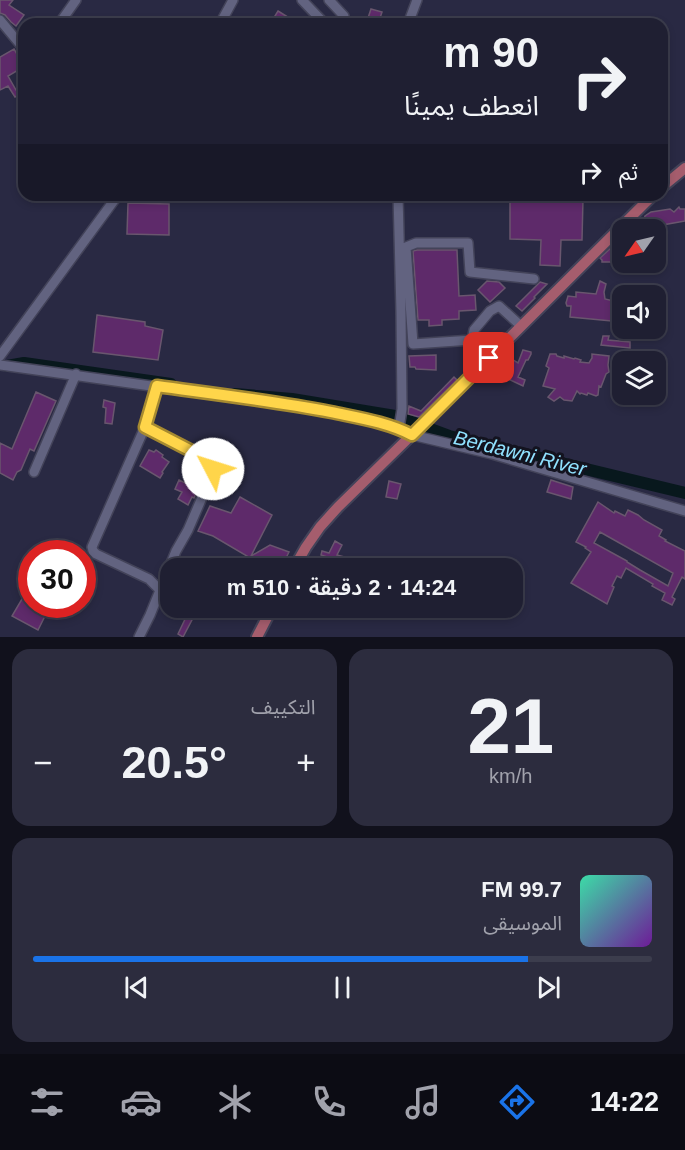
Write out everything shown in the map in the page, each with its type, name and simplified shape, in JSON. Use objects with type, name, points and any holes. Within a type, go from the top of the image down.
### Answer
[{"type":"main road","points":[[668,182],[685,168]]},
{"type":"main road","points":[[300,558],[332,514],[647,201]]},
{"type":"main road","points":[[257,637],[267,618]]},
{"type":"street","points":[[63,18],[76,0]]},
{"type":"street","points":[[223,18],[233,0]]},
{"type":"street","points":[[302,0],[319,18]]},
{"type":"street","points":[[329,0],[344,16]]},
{"type":"street","points":[[410,18],[417,0]]},
{"type":"street","points":[[0,20],[18,42]]},
{"type":"street","points":[[0,356],[114,201]]},
{"type":"street","points":[[398,201],[402,409],[400,424]]},
{"type":"street","points":[[521,326],[499,306],[490,311],[474,330],[472,340],[413,344],[406,248],[416,243],[468,243],[470,272],[534,279]]},
{"type":"street","points":[[0,365],[302,407],[400,424],[414,432],[685,511]]},
{"type":"street","points":[[34,472],[76,374]]},
{"type":"street","points":[[139,637],[160,590],[149,579],[96,554],[92,547],[145,427],[157,386]]},
{"type":"street","points":[[145,427],[205,458],[213,469],[193,519],[173,558]]},
{"type":"building","points":[[0,0],[13,0],[9,5],[24,15],[18,18],[16,26],[0,13]]},
{"type":"building","points":[[371,9],[382,12],[380,18],[368,18]]},
{"type":"building","points":[[278,11],[289,18],[274,18]]},
{"type":"building","points":[[14,49],[18,56],[18,70],[8,76],[16,90],[18,89],[18,96],[15,97],[8,86],[0,90],[0,57]]},
{"type":"building","points":[[510,201],[583,201],[582,240],[561,240],[560,266],[540,265],[541,240],[510,239]]},
{"type":"building","points":[[128,203],[169,204],[169,235],[127,234]]},
{"type":"building","points":[[679,207],[685,209],[685,221],[666,224],[666,219],[644,219],[651,212],[670,209],[674,212]]},
{"type":"building","points":[[612,247],[612,262],[602,262],[600,258]]},
{"type":"building","points":[[457,250],[459,296],[475,295],[476,310],[459,311],[459,319],[442,320],[442,325],[429,326],[429,320],[418,320],[413,251]]},
{"type":"building","points":[[487,281],[499,282],[505,288],[490,302],[478,290]]},
{"type":"building","points":[[600,281],[606,284],[605,299],[612,301],[612,321],[570,317],[571,306],[567,306],[566,303],[568,296],[576,297],[576,292],[596,294]]},
{"type":"building","points":[[540,282],[547,284],[522,311],[516,306]]},
{"type":"building","points":[[97,315],[145,322],[145,326],[163,330],[158,360],[93,352]]},
{"type":"building","points":[[603,336],[609,336],[608,340],[630,342],[630,348],[601,345]]},
{"type":"building","points":[[523,350],[531,354],[518,377],[525,380],[523,386],[503,375],[508,365],[502,361],[505,355],[518,363]]},
{"type":"building","points":[[550,354],[589,363],[592,354],[609,356],[609,372],[601,387],[599,386],[598,395],[580,394],[577,391],[572,401],[560,397],[554,401],[548,397],[555,389],[543,386],[549,368],[546,366]]},
{"type":"building","points":[[436,355],[436,370],[410,367],[409,356]]},
{"type":"building","points":[[454,377],[457,380],[419,417],[408,414],[409,406],[421,411]]},
{"type":"building","points":[[36,392],[56,401],[34,451],[30,449],[21,470],[17,472],[13,480],[0,473],[0,443],[12,449]]},
{"type":"building","points":[[104,400],[115,403],[112,424],[105,423]]},
{"type":"building","points":[[149,450],[154,452],[156,450],[169,462],[160,478],[140,466]]},
{"type":"building","points":[[221,468],[234,475],[229,487],[221,483],[219,486],[215,484]]},
{"type":"building","points":[[179,480],[198,489],[188,505],[178,499],[182,492],[175,489]]},
{"type":"building","points":[[551,480],[573,487],[571,499],[547,492]]},
{"type":"building","points":[[389,481],[401,484],[397,499],[386,497]]},
{"type":"building","points":[[240,497],[272,515],[251,556],[270,545],[289,552],[286,558],[250,558],[213,536],[198,531],[210,506],[231,513]]},
{"type":"building","points":[[598,502],[614,513],[615,511],[625,516],[628,510],[662,530],[659,536],[685,551],[685,579],[682,577],[672,597],[675,599],[672,605],[662,600],[665,593],[626,568],[621,578],[617,576],[607,604],[571,583],[591,552],[576,542]],"holes":[[[600,532],[673,573],[668,586],[594,543]]]},
{"type":"building","points":[[335,541],[342,545],[337,555],[348,558],[331,558],[321,555],[322,551],[329,553]]},
{"type":"building","points":[[18,606],[18,618],[44,618],[38,630],[12,616]]},
{"type":"building","points":[[186,618],[193,618],[183,637],[178,634]]},
{"type":"waterway","name":"Berdawni River","points":[[7,366],[24,363],[171,384]]},
{"type":"waterway","name":"Berdawni River","points":[[235,394],[292,399],[395,416],[449,436],[685,493]]},
{"type":"route","points":[[213,469],[205,458],[145,427],[157,386],[302,407],[372,420],[399,428],[412,435],[489,358]]}]
